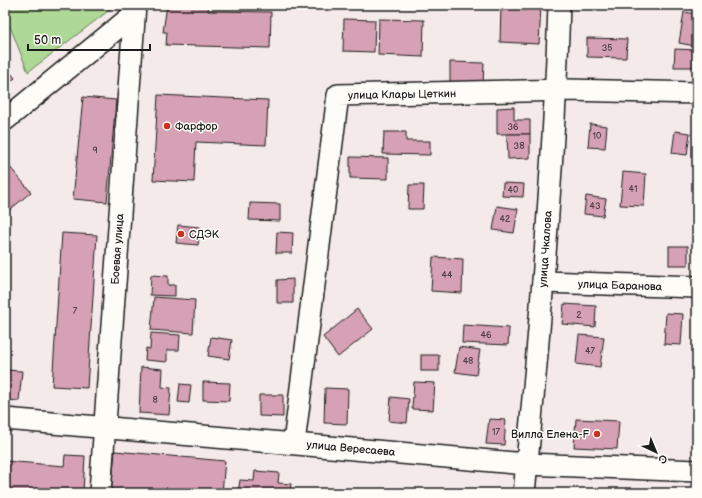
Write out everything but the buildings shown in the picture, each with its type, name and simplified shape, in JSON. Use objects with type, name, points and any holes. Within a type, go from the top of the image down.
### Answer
[{"type":"street","name":"улица Чкалова","points":[[524,493],[543,282],[556,91],[559,5]]},
{"type":"street","points":[[5,120],[134,10]]},
{"type":"street","name":"Боевая улица","points":[[100,493],[134,10]]},
{"type":"street","name":"улица Клары Цеткин","points":[[294,443],[338,95],[566,90],[697,93]]},
{"type":"street","name":"улица Баранова","points":[[543,282],[697,287]]},
{"type":"street","name":"улица Вересаева","points":[[5,419],[527,464],[697,471]]},
{"type":"green space","points":[[5,5],[116,5],[28,72],[5,14]]},
{"type":"place","name":"Фарфор","points":[[167,126]]},
{"type":"place","name":"СДЭК","points":[[181,234]]},
{"type":"place","name":"Вилла Елена-F","points":[[597,434]]}]
